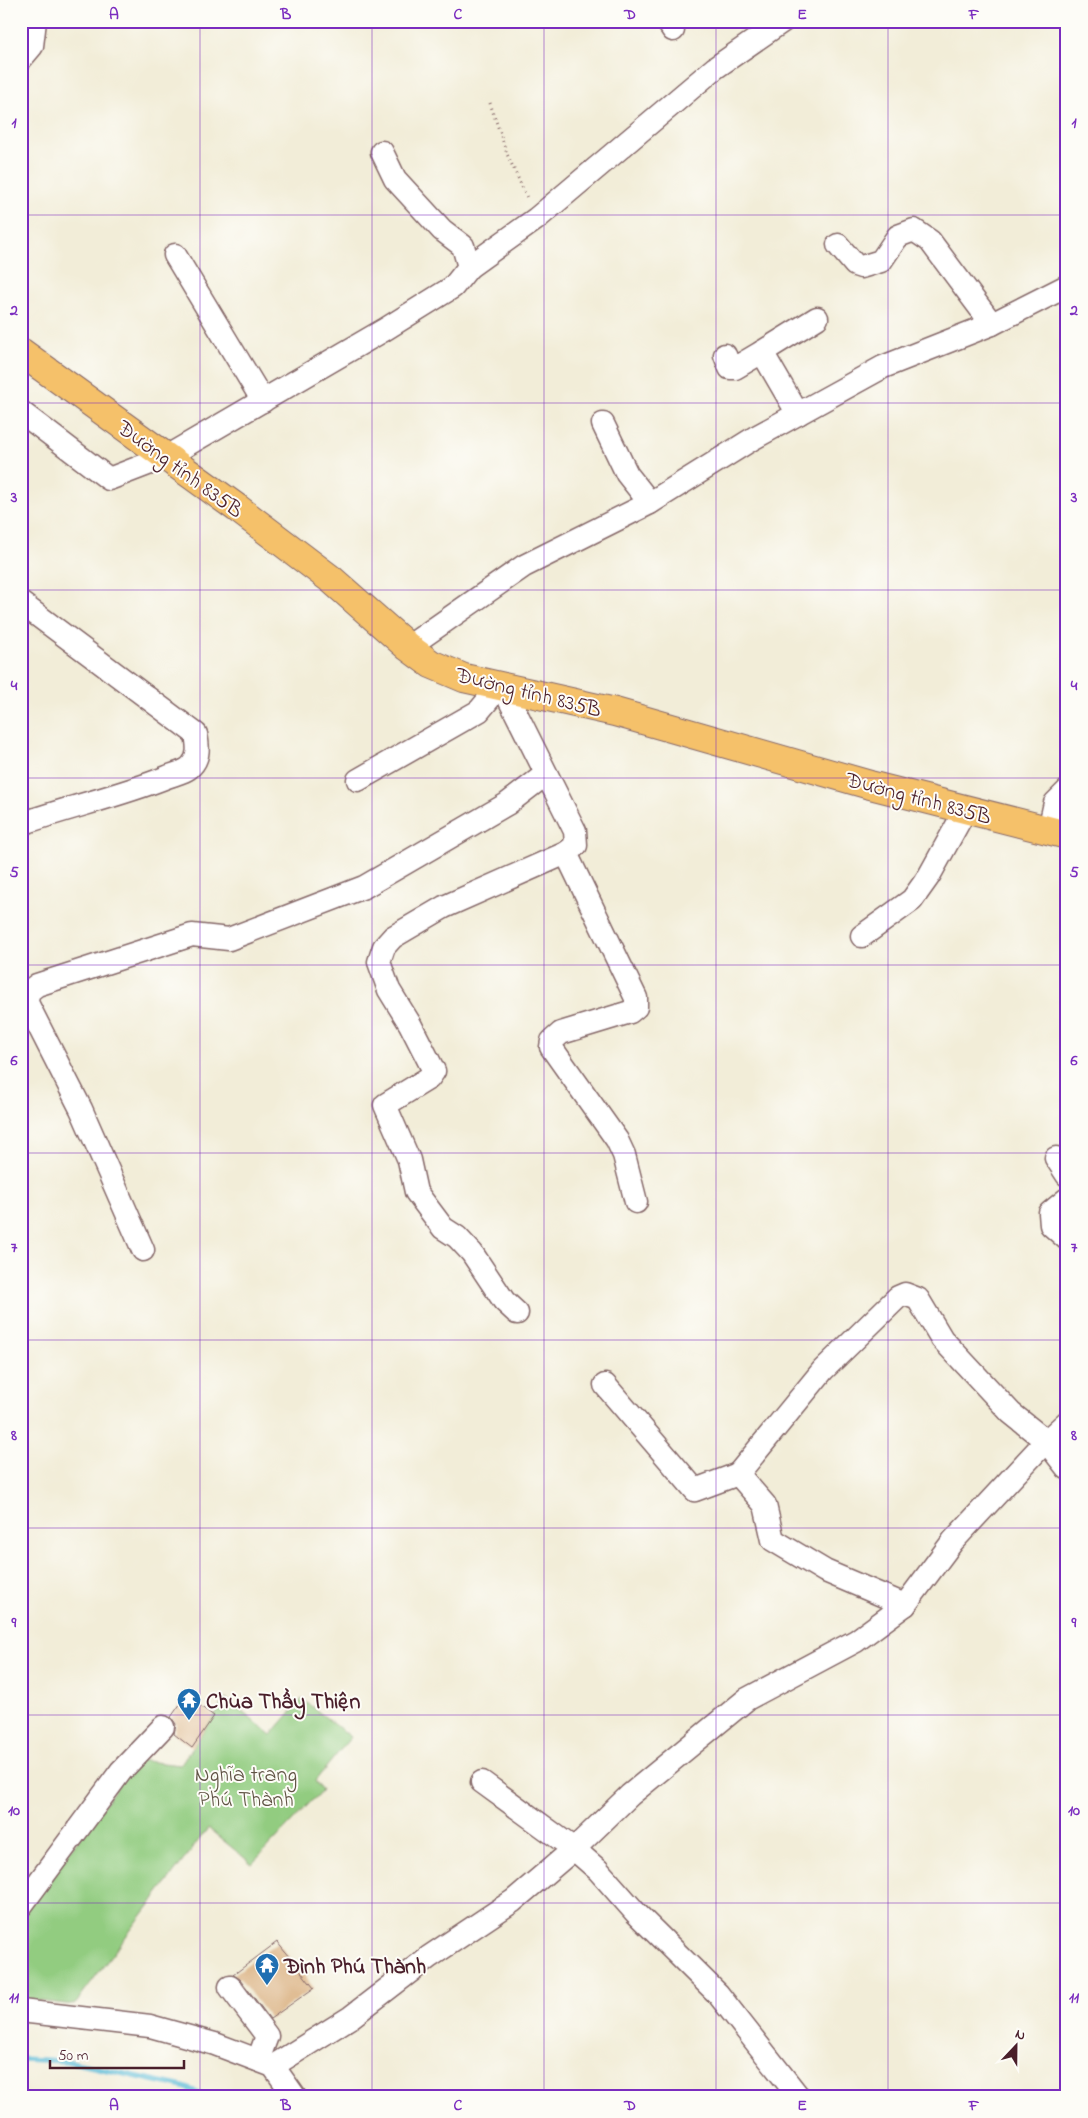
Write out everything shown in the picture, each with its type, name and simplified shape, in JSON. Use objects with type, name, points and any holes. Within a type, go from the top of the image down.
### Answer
[{"type":"main road","name":"Đường tỉnh 835B","points":[[21,352],[332,580],[408,647],[431,664],[464,678],[615,712],[870,785],[1058,833]]},
{"type":"street","points":[[21,59],[32,46],[35,21]]},
{"type":"street","points":[[24,420],[109,479],[166,457],[384,330],[452,287],[469,267],[536,219],[715,68],[782,21]]},
{"type":"street","points":[[382,152],[395,179],[442,230],[462,246],[469,267]]},
{"type":"street","points":[[838,245],[855,265],[861,267],[881,261],[898,236],[914,230],[930,241],[992,324]]},
{"type":"street","points":[[175,255],[263,401]]},
{"type":"street","points":[[408,647],[524,566],[650,503],[754,438],[882,367],[992,324],[1067,286]]},
{"type":"street","points":[[725,355],[730,368],[735,368],[817,318]]},
{"type":"street","points":[[762,352],[798,414]]},
{"type":"street","points":[[603,424],[627,474],[650,503]]},
{"type":"street","points":[[21,603],[196,734],[199,747],[195,760],[190,767],[176,774],[147,785],[21,824]]},
{"type":"street","points":[[496,686],[576,831],[576,845],[566,853],[444,907],[393,937],[384,947],[380,962],[389,990],[410,1024],[434,1071],[428,1078],[385,1105],[409,1160],[416,1192],[443,1228],[457,1237],[472,1253],[504,1301],[517,1313]]},
{"type":"street","points":[[358,780],[479,711],[489,699],[496,686]]},
{"type":"street","points":[[143,1250],[81,1109],[27,1002],[28,992],[37,986],[192,935],[229,939],[364,887],[507,804],[546,774]]},
{"type":"street","points":[[1058,833],[1055,803],[1067,791]]},
{"type":"street","points":[[862,936],[912,900],[929,876],[966,809]]},
{"type":"street","points":[[566,853],[636,998],[636,1007],[630,1012],[561,1033],[552,1041],[551,1047],[617,1140],[624,1155],[636,1202]]},
{"type":"street","points":[[1067,1199],[1050,1213],[1051,1225],[1067,1239]]},
{"type":"street","points":[[605,1385],[695,1490],[738,1474],[823,1370],[898,1297],[905,1294],[918,1299],[942,1339],[1011,1413],[1046,1441],[1067,1468]]},
{"type":"street","points":[[266,2063],[351,2016],[429,1957],[513,1901],[574,1848],[630,1795],[747,1699],[856,1641],[904,1605],[953,1541],[1046,1441],[1067,1422]]},
{"type":"street","points":[[738,1474],[765,1505],[773,1540],[825,1571],[904,1605]]},
{"type":"street","points":[[21,1906],[121,1771],[163,1727]]},
{"type":"street","points":[[482,1782],[574,1848],[598,1870],[636,1913],[718,1994],[799,2097]]},
{"type":"street","points":[[230,1987],[267,2036],[266,2063]]},
{"type":"street","points":[[21,2012],[150,2026],[215,2044],[266,2063],[296,2097]]},
{"type":"path","points":[[490,103],[508,154],[536,219]]},
{"type":"green space","name":"Nghĩa trang Phú Thành","points":[[226,1699],[271,1735],[302,1699],[351,1737],[315,1781],[322,1790],[252,1864],[208,1828],[74,2005],[21,1999],[21,1917],[137,1760],[180,1765]]},
{"type":"building","name":"Chùa Thầy Thiện","points":[[186,1696],[214,1716],[192,1748],[174,1734],[176,1724],[171,1717]]},
{"type":"building","name":"Đình Phú Thành","points":[[277,1942],[314,1988],[270,2019],[240,1979],[233,1975]]},
{"type":"waterway","points":[[21,2059],[67,2061],[184,2087],[210,2097]]},
{"type":"place","name":"Chùa Thầy Thiện","points":[[189,1721]]},
{"type":"place","name":"Đình Phú Thành","points":[[267,1986]]}]
